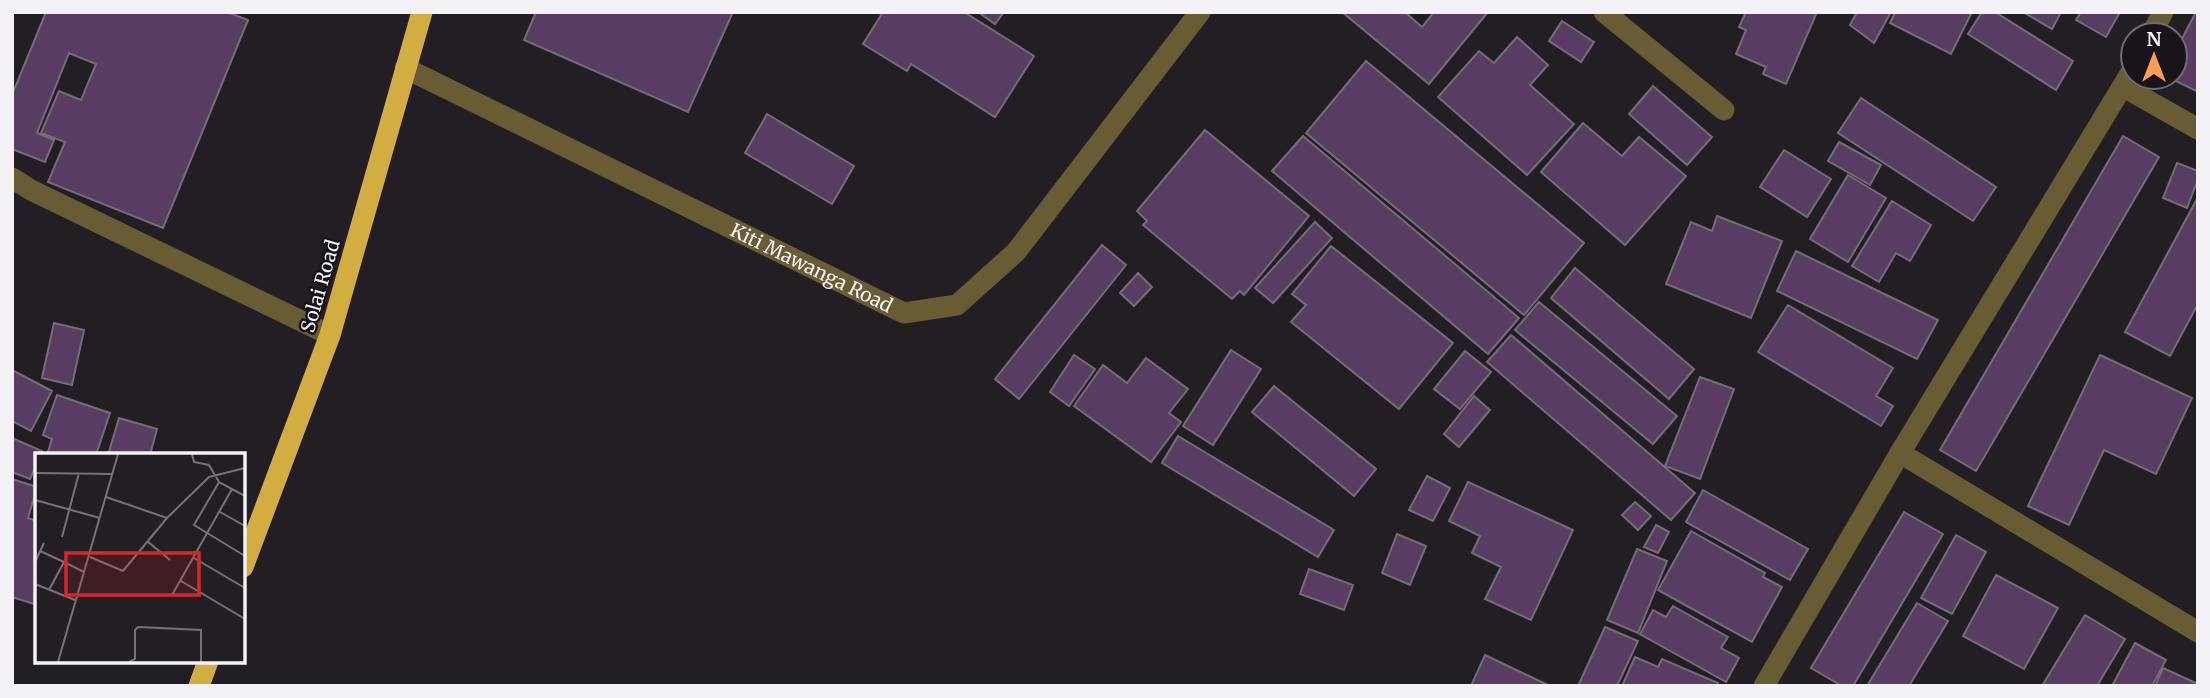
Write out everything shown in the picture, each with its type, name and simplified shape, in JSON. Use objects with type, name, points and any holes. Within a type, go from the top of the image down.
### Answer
[{"type":"highway","name":"Solai Road","points":[[245,562],[330,335],[422,12]]},
{"type":"highway","points":[[199,686],[207,663]]},
{"type":"street","name":"Kiti Mawanga Road","points":[[405,68],[904,313],[957,305],[1016,252],[1200,12]]},
{"type":"street","points":[[1604,12],[1724,110]]},
{"type":"street","points":[[1764,686],[1900,453],[2120,91]]},
{"type":"street","points":[[2146,91],[2198,129]]},
{"type":"street","points":[[12,178],[31,190],[330,335]]},
{"type":"street","points":[[1900,453],[2198,632]]},
{"type":"building","points":[[46,12],[227,12],[248,20],[163,228],[48,182],[65,142],[41,133],[59,91],[81,100],[96,64],[69,53],[37,133],[54,140],[45,162],[12,149],[12,95]]},
{"type":"building","points":[[536,12],[733,12],[688,112],[524,40]]},
{"type":"building","points":[[883,12],[964,12],[1034,56],[995,117],[911,64],[907,71],[863,44]]},
{"type":"building","points":[[978,12],[1004,12],[995,24]]},
{"type":"building","points":[[1342,12],[1405,12],[1422,27],[1434,12],[1488,12],[1429,84]]},
{"type":"building","points":[[1746,12],[1817,12],[1786,84],[1763,74],[1766,67],[1736,54],[1746,30],[1739,27]]},
{"type":"building","points":[[1857,12],[1891,12],[1874,43],[1850,25]]},
{"type":"building","points":[[1895,12],[1972,12],[1951,54],[1890,23]]},
{"type":"building","points":[[1982,12],[1995,12],[2073,61],[2056,90],[1968,34]]},
{"type":"building","points":[[2023,12],[2061,12],[2052,29]]},
{"type":"building","points":[[2081,12],[2120,12],[2106,37],[2076,20]]},
{"type":"building","points":[[2198,12],[2198,92],[2189,88],[2189,25]]},
{"type":"building","points":[[1562,21],[1594,42],[1581,62],[1549,41]]},
{"type":"building","points":[[1517,37],[1548,65],[1530,85],[1574,124],[1527,175],[1438,97],[1479,51],[1494,63]]},
{"type":"building","points":[[1366,61],[1584,243],[1524,315],[1306,133]]},
{"type":"building","points":[[1653,86],[1712,137],[1687,165],[1629,114]]},
{"type":"building","points":[[1861,98],[1996,187],[1973,221],[1838,133]]},
{"type":"building","points":[[767,114],[854,166],[832,204],[745,153]]},
{"type":"building","points":[[1583,123],[1622,156],[1639,137],[1686,176],[1625,245],[1541,172]]},
{"type":"building","points":[[1205,130],[1309,216],[1244,295],[1240,291],[1232,299],[1143,225],[1147,221],[1137,211]]},
{"type":"building","points":[[1303,136],[1519,318],[1488,354],[1272,171]]},
{"type":"building","points":[[2123,136],[2159,157],[1976,471],[1940,450]]},
{"type":"building","points":[[1839,142],[1881,165],[1870,185],[1828,161]]},
{"type":"building","points":[[1784,150],[1831,179],[1807,217],[1760,187]]},
{"type":"building","points":[[2177,163],[2198,171],[2198,179],[2187,208],[2163,198]]},
{"type":"building","points":[[1848,175],[1886,198],[1848,262],[1810,239]]},
{"type":"building","points":[[2197,199],[2198,304],[2170,356],[2125,332]]},
{"type":"building","points":[[1892,201],[1931,225],[1910,261],[1896,253],[1879,282],[1852,266]]},
{"type":"building","points":[[1717,216],[1782,241],[1751,318],[1666,284],[1691,222],[1712,231]]},
{"type":"building","points":[[1315,222],[1332,238],[1273,303],[1255,288]]},
{"type":"building","points":[[1102,245],[1126,265],[1019,399],[995,379]]},
{"type":"building","points":[[1331,246],[1453,343],[1399,409],[1291,322],[1306,305],[1292,294]]},
{"type":"building","points":[[1796,251],[1938,320],[1917,359],[1777,291]]},
{"type":"building","points":[[1575,268],[1694,369],[1669,399],[1551,298]]},
{"type":"building","points":[[1138,273],[1152,287],[1134,306],[1120,293]]},
{"type":"building","points":[[1539,302],[1677,416],[1653,444],[1515,330]]},
{"type":"building","points":[[1788,305],[1893,368],[1876,396],[1893,406],[1881,426],[1758,352]]},
{"type":"building","points":[[54,323],[84,330],[72,385],[42,378]]},
{"type":"building","points":[[1511,335],[1695,493],[1671,520],[1487,362]]},
{"type":"building","points":[[1231,350],[1261,369],[1213,445],[1183,426]]},
{"type":"building","points":[[1465,351],[1491,372],[1460,409],[1434,389]]},
{"type":"building","points":[[1074,355],[1095,369],[1069,406],[1050,392]]},
{"type":"building","points":[[2100,355],[2192,398],[2156,474],[2104,450],[2069,525],[2028,506]]},
{"type":"building","points":[[1146,358],[1188,389],[1169,413],[1181,422],[1151,462],[1074,406],[1103,365],[1127,383]]},
{"type":"building","points":[[12,370],[52,391],[31,431],[12,421]]},
{"type":"building","points":[[1700,377],[1734,389],[1700,479],[1665,466]]},
{"type":"building","points":[[1274,386],[1376,469],[1354,496],[1252,412]]},
{"type":"building","points":[[57,395],[110,413],[97,453],[48,453],[52,439],[43,435]]},
{"type":"building","points":[[1474,396],[1490,410],[1459,447],[1444,434]]},
{"type":"building","points":[[119,418],[157,429],[151,453],[109,453]]},
{"type":"building","points":[[1178,436],[1334,530],[1318,557],[1162,463]]},
{"type":"building","points":[[12,438],[42,451],[35,453],[35,468],[30,479],[12,472]]},
{"type":"building","points":[[1427,476],[1450,488],[1433,521],[1409,510]]},
{"type":"building","points":[[12,479],[35,486],[28,518],[35,520],[35,604],[12,597]]},
{"type":"building","points":[[1468,482],[1573,530],[1531,620],[1485,599],[1501,567],[1472,553],[1480,536],[1449,521]]},
{"type":"building","points":[[1703,490],[1808,549],[1790,580],[1686,522]]},
{"type":"building","points":[[1635,502],[1651,516],[1638,530],[1622,515]]},
{"type":"building","points":[[1904,512],[1943,534],[1853,686],[1842,686],[1811,668]]},
{"type":"building","points":[[1656,525],[1669,532],[1658,553],[1644,547]]},
{"type":"building","points":[[1691,531],[1765,573],[1763,577],[1782,587],[1752,642],[1658,590]]},
{"type":"building","points":[[1397,534],[1426,546],[1410,585],[1382,573]]},
{"type":"building","points":[[1956,535],[1986,552],[1952,614],[1921,598]]},
{"type":"building","points":[[1637,549],[1667,561],[1638,633],[1607,620]]},
{"type":"building","points":[[1309,569],[1353,585],[1344,610],[1300,594]]},
{"type":"building","points":[[1996,575],[2058,608],[2024,669],[1963,636]]},
{"type":"building","points":[[1917,603],[1948,621],[1909,686],[1867,686]]},
{"type":"building","points":[[1673,606],[1728,637],[1721,648],[1739,658],[1726,682],[1640,634],[1653,610],[1666,617]]},
{"type":"building","points":[[2085,615],[2125,639],[2097,686],[2042,686]]},
{"type":"building","points":[[1605,627],[1638,641],[1617,686],[1578,686]]},
{"type":"building","points":[[2135,643],[2166,660],[2152,686],[2112,686]]},
{"type":"building","points":[[1485,655],[1550,686],[1471,686]]},
{"type":"building","points":[[1635,657],[1658,667],[1662,659],[1718,683],[1717,686],[1622,686]]},
{"type":"building","points":[[2163,668],[2198,684],[2198,686],[2155,686]]}]
